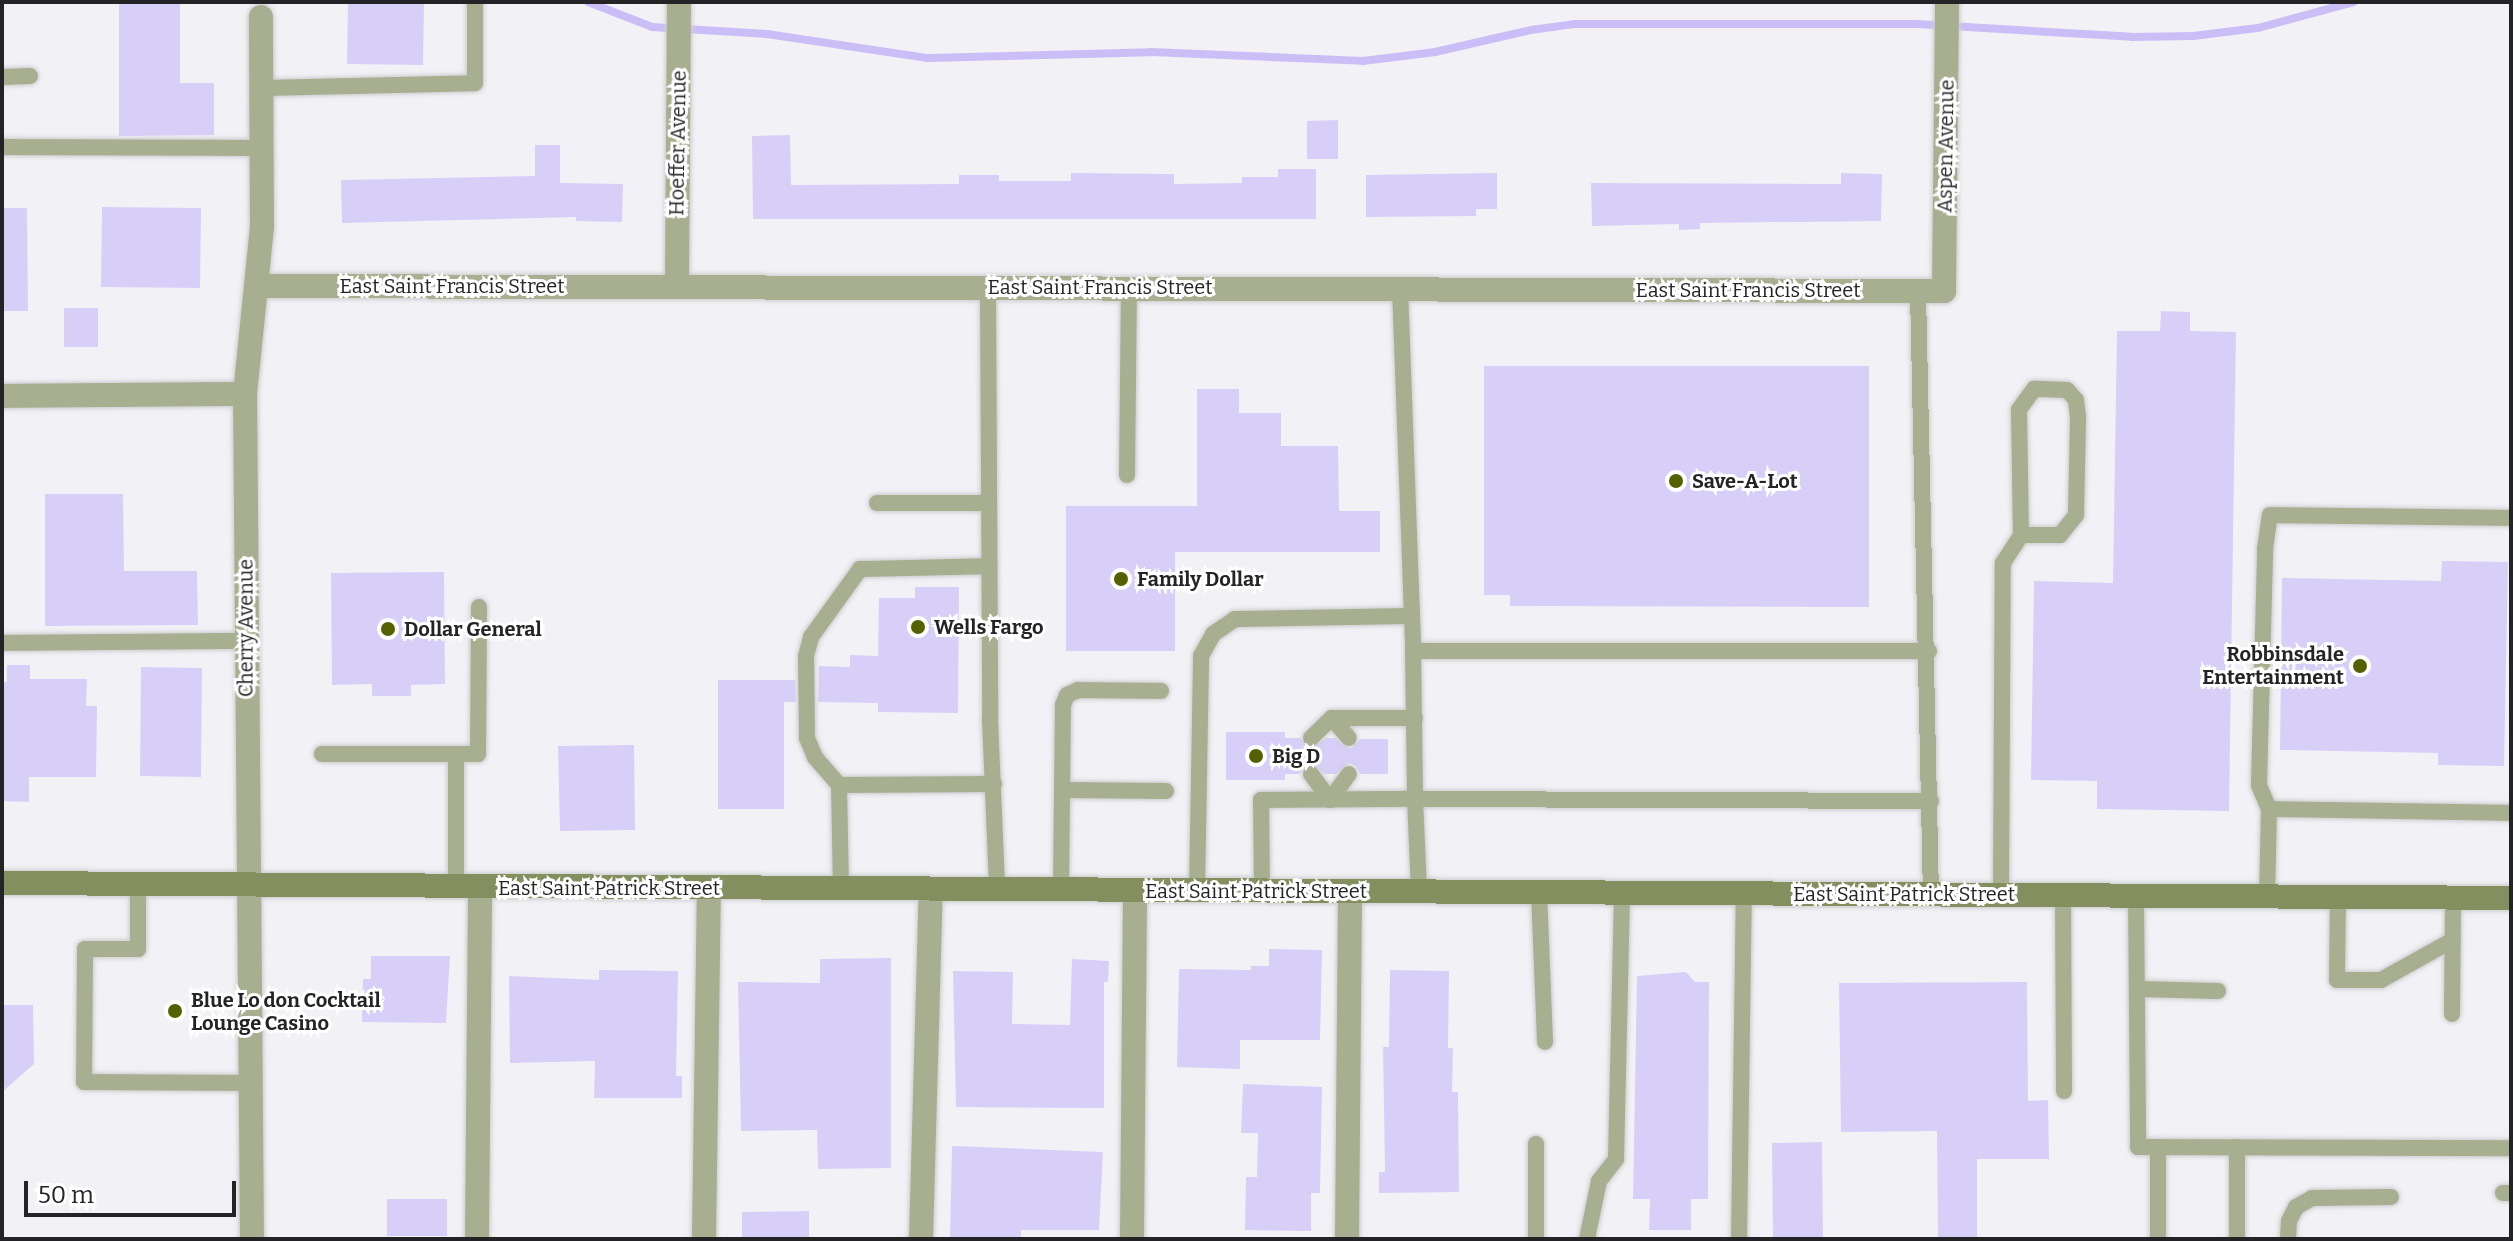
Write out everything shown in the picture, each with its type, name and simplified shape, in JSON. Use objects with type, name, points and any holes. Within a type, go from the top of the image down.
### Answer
[{"type":"main road","name":"East Saint Patrick Street","points":[[2,883],[2511,898]]},
{"type":"street","name":"Hoeffer Avenue","points":[[677,285],[679,2]]},
{"type":"street","name":"Aspen Avenue","points":[[1944,291],[1947,2]]},
{"type":"street","name":"Cherry Avenue","points":[[252,1239],[245,394],[262,226],[261,17]]},
{"type":"street","name":"East Saint Francis Street","points":[[256,286],[1944,291]]},
{"type":"street","points":[[2,396],[245,394]]},
{"type":"street","points":[[468,887],[477,1239]]},
{"type":"street","points":[[704,1239],[709,888]]},
{"type":"street","points":[[921,1239],[931,889]]},
{"type":"street","points":[[1132,1239],[1135,890]]},
{"type":"street","points":[[1347,1239],[1350,891]]},
{"type":"lane","points":[[262,88],[475,83],[475,2]]},
{"type":"lane","points":[[2,77],[30,76]]},
{"type":"lane","points":[[2,147],[262,148]]},
{"type":"lane","points":[[988,286],[989,566],[997,889]]},
{"type":"lane","points":[[1127,475],[1129,287]]},
{"type":"lane","points":[[1400,288],[1419,892]]},
{"type":"lane","points":[[1918,291],[1929,651],[1931,895]]},
{"type":"lane","points":[[2001,895],[2003,563],[2021,535],[2019,410],[2034,389],[2067,390],[2076,400],[2078,417],[2076,515],[2060,535],[2021,535]]},
{"type":"lane","points":[[877,503],[989,503]]},
{"type":"lane","points":[[2267,897],[2269,809],[2259,785],[2265,549],[2270,515],[2511,518]]},
{"type":"lane","points":[[841,889],[839,785],[810,747],[806,656],[811,637],[852,575],[867,567],[989,566]]},
{"type":"lane","points":[[322,754],[478,754],[479,607]]},
{"type":"lane","points":[[1197,891],[1201,656],[1213,634],[1235,619],[1412,616]]},
{"type":"lane","points":[[2,643],[247,641]]},
{"type":"lane","points":[[1413,651],[1929,651]]},
{"type":"lane","points":[[1061,890],[1063,705],[1067,695],[1078,690],[1161,691]]},
{"type":"lane","points":[[1311,738],[1332,718],[1415,718]]},
{"type":"lane","points":[[1332,718],[1349,738]]},
{"type":"lane","points":[[456,754],[468,887]]},
{"type":"lane","points":[[1311,774],[1330,800]]},
{"type":"lane","points":[[1330,800],[1349,774]]},
{"type":"lane","points":[[839,785],[994,784]]},
{"type":"lane","points":[[1062,790],[1166,791]]},
{"type":"lane","points":[[1262,891],[1261,800],[1931,801]]},
{"type":"lane","points":[[2269,809],[2511,813]]},
{"type":"lane","points":[[138,885],[138,949],[85,949],[84,1082],[250,1083]]},
{"type":"lane","points":[[1539,892],[1545,1042]]},
{"type":"lane","points":[[1587,1239],[1599,1181],[1616,1159],[1622,893]]},
{"type":"lane","points":[[1739,1239],[1744,893]]},
{"type":"lane","points":[[2063,895],[2064,1091]]},
{"type":"lane","points":[[2136,896],[2138,1147],[2511,1148]]},
{"type":"lane","points":[[2338,897],[2337,980],[2381,980],[2453,940]]},
{"type":"lane","points":[[2452,1014],[2453,897]]},
{"type":"lane","points":[[2137,989],[2218,991]]},
{"type":"lane","points":[[1536,1144],[1536,1239]]},
{"type":"lane","points":[[2158,1147],[2158,1239]]},
{"type":"lane","points":[[2237,1147],[2237,1239]]},
{"type":"lane","points":[[2288,1239],[2289,1221],[2296,1207],[2312,1198],[2391,1197]]},
{"type":"building","points":[[119,2],[180,2],[180,83],[214,83],[214,135],[119,136]]},
{"type":"building","points":[[348,2],[424,2],[423,65],[347,64]]},
{"type":"building","points":[[1338,120],[1338,159],[1307,159],[1307,121]]},
{"type":"building","points":[[790,135],[791,185],[959,184],[959,175],[999,175],[999,181],[1071,181],[1071,173],[1174,174],[1174,184],[1242,183],[1242,177],[1278,177],[1278,169],[1316,169],[1316,219],[753,219],[752,136]]},
{"type":"building","points":[[535,145],[560,145],[560,183],[623,184],[622,222],[576,221],[576,217],[342,223],[341,180],[535,176]]},
{"type":"building","points":[[1497,173],[1497,209],[1476,209],[1476,216],[1366,217],[1366,175]]},
{"type":"building","points":[[1841,173],[1882,174],[1881,221],[1700,223],[1700,229],[1679,230],[1679,224],[1592,226],[1591,183],[1841,184]]},
{"type":"building","points":[[102,207],[201,208],[200,288],[101,287]]},
{"type":"building","points":[[2,208],[27,208],[28,311],[2,311]]},
{"type":"building","points":[[64,308],[98,308],[98,347],[64,347]]},
{"type":"building","points":[[2161,311],[2190,312],[2190,331],[2236,332],[2229,811],[2097,809],[2097,781],[2031,780],[2034,581],[2113,583],[2117,331],[2160,331]]},
{"type":"building","name":"Save-A-Lot","points":[[1484,366],[1869,366],[1869,607],[1510,606],[1510,595],[1484,595]]},
{"type":"building","points":[[1197,389],[1239,389],[1239,413],[1281,413],[1281,446],[1338,446],[1339,511],[1380,511],[1380,552],[1175,552],[1175,651],[1066,651],[1066,506],[1197,506]]},
{"type":"building","points":[[45,494],[123,494],[124,571],[197,571],[198,625],[45,626]]},
{"type":"building","name":"Robbinsdale Entertainment","points":[[2442,561],[2508,562],[2504,766],[2438,765],[2438,753],[2280,750],[2282,578],[2441,581]]},
{"type":"building","name":"Dollar General","points":[[444,572],[445,684],[411,685],[411,696],[372,696],[372,684],[332,685],[331,573]]},
{"type":"building","name":"Wells Fargo","points":[[915,587],[959,587],[958,713],[878,712],[878,703],[818,702],[819,666],[850,667],[850,655],[878,656],[879,598],[915,598]]},
{"type":"building","points":[[7,665],[30,665],[30,679],[87,679],[86,706],[97,706],[96,777],[29,777],[29,802],[2,801],[2,682],[7,682]]},
{"type":"building","points":[[141,667],[202,668],[201,777],[140,776]]},
{"type":"building","points":[[718,680],[795,680],[796,702],[784,702],[784,809],[718,809]]},
{"type":"building","points":[[1226,732],[1285,732],[1285,738],[1300,738],[1309,749],[1326,738],[1335,738],[1350,749],[1360,739],[1388,739],[1388,774],[1360,774],[1356,766],[1349,763],[1336,774],[1324,774],[1311,763],[1304,766],[1300,774],[1285,774],[1285,780],[1226,780]]},
{"type":"building","points":[[634,745],[635,830],[560,831],[558,746]]},
{"type":"building","points":[[1269,949],[1322,950],[1320,1040],[1240,1040],[1240,1069],[1177,1067],[1179,969],[1251,970],[1251,966],[1269,966]]},
{"type":"building","points":[[371,956],[450,956],[446,1023],[362,1022],[363,979],[371,979]]},
{"type":"building","points":[[891,958],[891,1168],[818,1169],[817,1130],[741,1131],[738,982],[820,983],[820,959]]},
{"type":"building","points":[[1072,959],[1109,961],[1108,982],[1104,982],[1104,1108],[956,1107],[953,971],[1013,972],[1012,1024],[1070,1025]]},
{"type":"building","points":[[599,970],[678,971],[676,1076],[682,1076],[682,1098],[594,1098],[595,1061],[510,1063],[509,976],[599,980]]},
{"type":"building","points":[[1390,970],[1449,971],[1448,1048],[1453,1048],[1452,1092],[1458,1092],[1459,1192],[1379,1193],[1379,1172],[1385,1172],[1383,1047],[1389,1047]]},
{"type":"building","points":[[1686,972],[1695,982],[1709,982],[1708,1199],[1691,1199],[1691,1230],[1649,1230],[1650,1199],[1633,1199],[1637,976]]},
{"type":"building","points":[[2027,982],[2028,1101],[2048,1100],[2049,1159],[1977,1159],[1977,1239],[1938,1239],[1937,1131],[1841,1132],[1839,983]]},
{"type":"building","points":[[2,1005],[33,1005],[34,1064],[2,1092]]},
{"type":"building","points":[[1243,1084],[1322,1087],[1320,1193],[1311,1193],[1311,1231],[1245,1230],[1246,1177],[1257,1177],[1258,1133],[1241,1133]]},
{"type":"building","points":[[1822,1142],[1823,1239],[1773,1239],[1772,1143]]},
{"type":"building","points":[[952,1146],[1103,1152],[1099,1230],[1021,1230],[1021,1239],[950,1239]]},
{"type":"building","points":[[387,1199],[447,1199],[447,1236],[387,1236]]},
{"type":"building","points":[[809,1211],[809,1239],[742,1239],[742,1212]]},
{"type":"waterway","points":[[588,2],[652,27],[767,34],[928,58],[1151,52],[1363,61],[1435,52],[1531,30],[1574,24],[1916,24],[2132,37],[2193,36],[2258,28],[2354,2]]},
{"type":"place","name":"Save-A-Lot","points":[[1676,481]]},
{"type":"place","name":"Family Dollar","points":[[1121,579]]},
{"type":"place","name":"Wells Fargo","points":[[918,627]]},
{"type":"place","name":"Dollar General","points":[[388,629]]},
{"type":"place","name":"Robbinsdale Entertainment","points":[[2360,666]]},
{"type":"place","name":"Big D","points":[[1256,756]]},
{"type":"place","name":"Blue Lo don Cocktail Lounge Casino","points":[[175,1011]]}]
